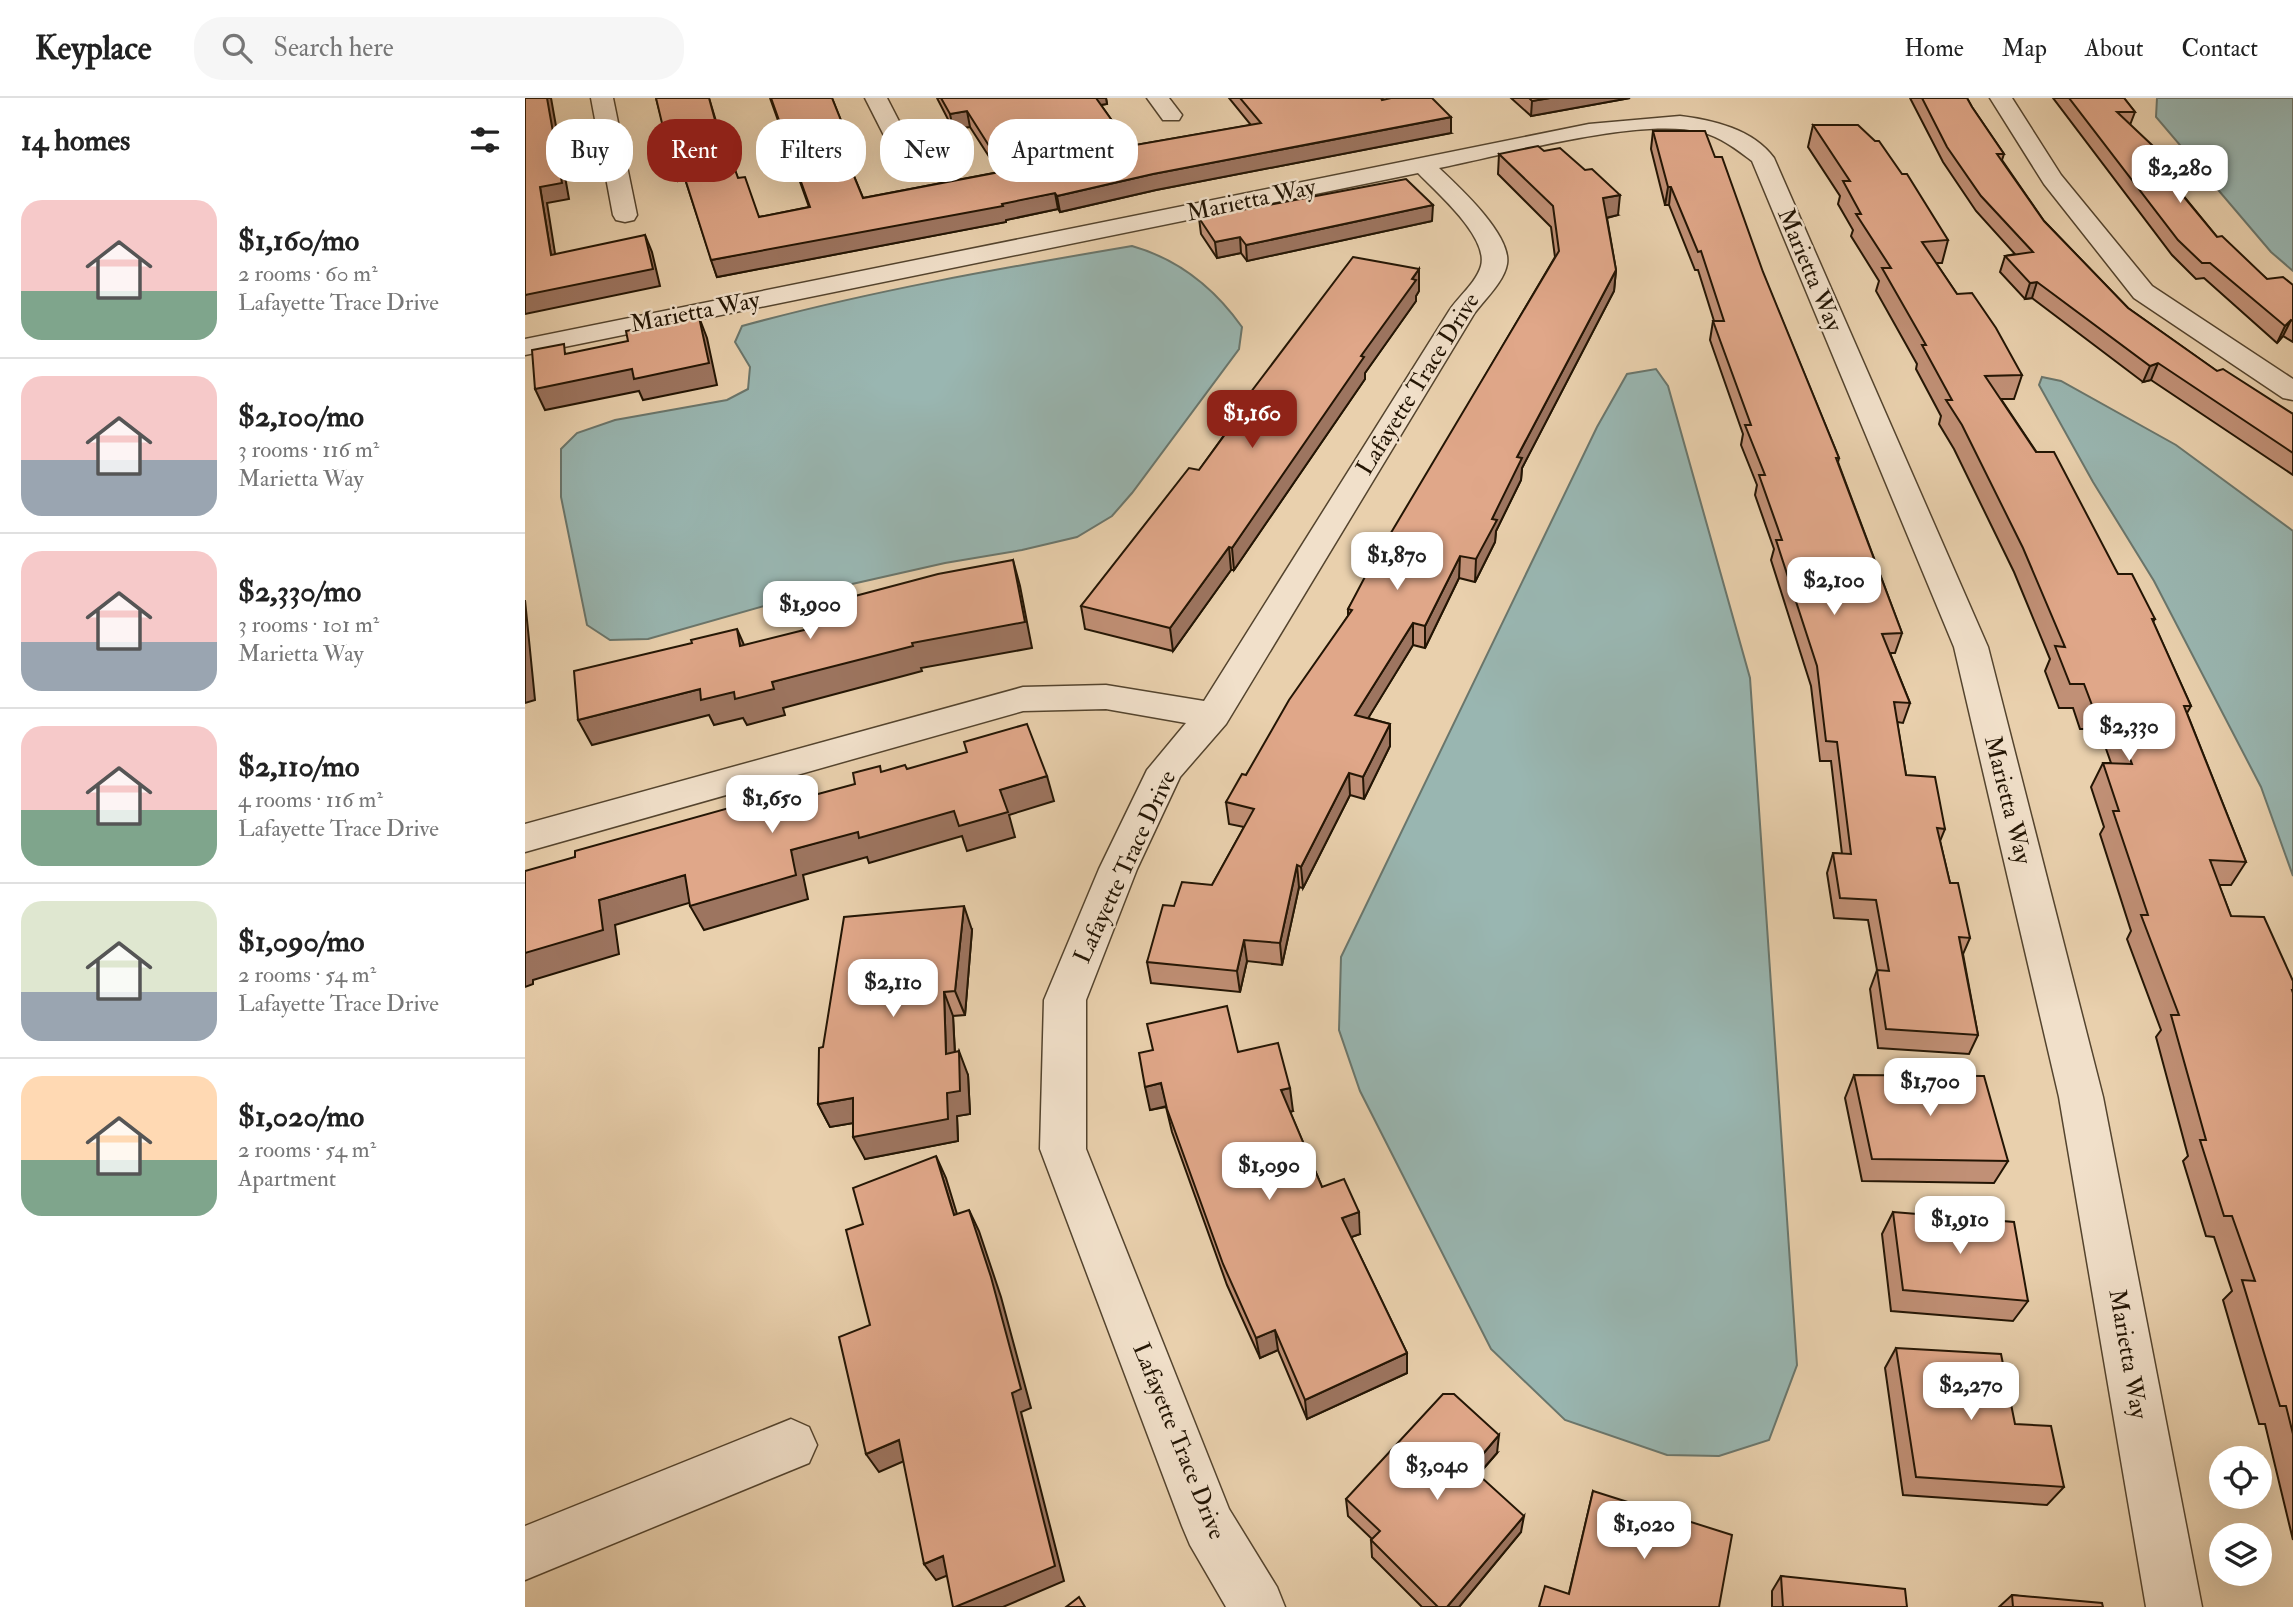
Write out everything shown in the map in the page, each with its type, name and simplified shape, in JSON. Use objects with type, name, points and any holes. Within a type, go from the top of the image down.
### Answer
[{"type":"street","points":[[602,98],[625,215]]},
{"type":"street","points":[[876,98],[886,119]]},
{"type":"street","points":[[2001,98],[2052,179],[2143,292],[2293,392]]},
{"type":"street","name":"Marietta Way","points":[[525,346],[1589,131],[1657,121],[1690,122],[1726,132],[1745,142],[1762,158],[1971,647],[2081,1097],[2174,1607]]},
{"type":"street","name":"Lafayette Trace Drive","points":[[1257,1607],[1209,1526],[1063,1149],[1065,1000],[1118,870],[1165,770],[1213,715],[1462,310],[1495,265],[1494,247],[1483,230],[1423,165]]},
{"type":"street","points":[[525,838],[1023,699],[1107,697],[1213,715]]},
{"type":"street","points":[[525,1553],[791,1446]]},
{"type":"water","points":[[2157,98],[2293,98],[2293,271],[2271,252],[2156,117]]},
{"type":"water","points":[[1132,246],[1165,259],[1194,277],[1220,300],[1242,327],[1239,349],[1112,516],[1077,537],[799,596],[648,639],[610,640],[587,625],[561,497],[561,449],[577,433],[615,420],[727,400],[748,389],[750,367],[735,342],[742,326],[887,291]]},
{"type":"water","points":[[1656,369],[1668,386],[1750,678],[1797,1365],[1769,1440],[1719,1456],[1667,1455],[1565,1420],[1491,1349],[1360,1091],[1339,1030],[1341,957],[1597,427],[1627,374]]},
{"type":"water","points":[[2042,377],[2061,381],[2176,445],[2293,531],[2293,876],[2261,787],[2154,581],[2093,482],[2039,385]]},
{"type":"building","points":[[525,98],[547,98],[551,119],[546,119],[546,182],[562,183],[540,187],[551,255],[645,235],[653,269],[525,295]]},
{"type":"building","points":[[656,98],[709,98],[715,119],[661,119]]},
{"type":"building","points":[[771,98],[832,98],[840,119],[779,119]]},
{"type":"building","points":[[941,98],[1096,98],[1111,119],[988,119],[988,144],[967,111],[950,114]]},
{"type":"building","points":[[1240,98],[1432,98],[1451,117],[1138,177],[1138,145],[1261,123]]},
{"type":"building","points":[[1529,98],[1550,98],[1532,101]]},
{"type":"building","points":[[1922,98],[1967,98],[2004,154],[1997,154],[2044,221],[2128,308],[2217,371],[2223,369],[2293,414],[2293,453],[2158,363],[2150,366],[2037,282],[2030,283],[2005,256],[2033,252],[1981,196],[1947,147]]},
{"type":"building","points":[[2069,98],[2124,98],[2135,112],[2117,112],[2153,146],[2180,179],[2169,179],[2217,237],[2222,236],[2267,279],[2283,277],[2293,285],[2293,321],[2285,326],[2210,263],[2202,263],[2178,240]]},
{"type":"building","points":[[1813,125],[1858,125],[1875,141],[1879,141],[1902,174],[1907,174],[1948,240],[1922,242],[1957,294],[1972,293],[1996,328],[2022,375],[1985,376],[2036,452],[2054,452],[2118,574],[2132,574],[2155,619],[2152,619],[2191,706],[2184,706],[2246,862],[2210,860],[2231,916],[2264,917],[2293,981],[2293,1434],[2286,1406],[2280,1406],[2242,1280],[2255,1281],[2232,1216],[2224,1216],[2200,1140],[2206,1140],[2171,1015],[2179,1015],[2141,915],[2148,915],[2113,811],[2119,811],[2103,763],[2132,764],[2110,705],[2092,705],[2084,684],[2070,684],[2055,646],[2065,647],[2023,548],[1962,425],[1946,400],[1952,400],[1922,345],[1926,345],[1882,268],[1891,268],[1856,214],[1861,214],[1843,181],[1850,181]]},
{"type":"building","points":[[1653,131],[1705,131],[1715,157],[1722,157],[1763,272],[1839,458],[1836,458],[1902,633],[1882,634],[1910,703],[1894,702],[1906,775],[1935,777],[1945,829],[1937,828],[1950,883],[1958,883],[1970,938],[1959,937],[1978,1035],[1886,1029],[1877,970],[1889,971],[1876,900],[1840,898],[1833,853],[1851,854],[1837,742],[1826,741],[1817,666],[1776,540],[1782,540],[1759,475],[1765,475],[1745,425],[1751,425],[1713,321],[1724,321],[1701,251],[1698,252],[1671,187],[1668,187]]},
{"type":"building","points":[[1538,146],[1544,151],[1560,148],[1585,170],[1592,169],[1620,195],[1603,198],[1616,270],[1517,457],[1522,458],[1492,519],[1497,520],[1476,559],[1460,556],[1425,626],[1413,623],[1355,715],[1390,724],[1363,777],[1349,773],[1301,867],[1297,865],[1280,943],[1244,940],[1237,971],[1147,962],[1163,905],[1174,906],[1182,882],[1212,885],[1254,809],[1226,802],[1242,774],[1246,775],[1289,700],[1352,610],[1348,609],[1367,573],[1559,251],[1553,206],[1499,154]]},
{"type":"building","points":[[988,174],[988,182],[1118,182],[1057,196],[1055,193],[1002,204],[1003,206],[711,260],[686,182],[742,182],[742,177],[745,177],[759,217],[810,207],[801,182],[856,182],[863,198],[947,182],[974,182],[974,177]]},
{"type":"building","points":[[1406,179],[1433,205],[1246,245],[1240,237],[1215,242],[1199,218]]},
{"type":"building","points":[[1353,257],[1419,269],[1412,279],[1416,280],[1361,356],[1364,357],[1232,548],[1229,547],[1170,628],[1081,606],[1189,468],[1199,470],[1240,414],[1235,413]]},
{"type":"building","points":[[699,317],[709,363],[634,379],[632,369],[535,389],[532,350],[564,344],[565,354],[628,341],[626,331]]},
{"type":"building","points":[[1013,560],[1025,622],[912,643],[913,646],[772,682],[774,689],[735,699],[734,692],[701,700],[700,689],[578,720],[574,671],[692,643],[691,640],[737,629],[740,646],[812,628],[806,609],[938,574]]},
{"type":"building","points":[[1027,724],[1047,776],[1000,790],[1008,812],[959,826],[954,811],[859,838],[858,832],[791,850],[796,875],[690,906],[685,875],[599,900],[603,930],[525,953],[525,871],[575,857],[575,851],[779,794],[781,804],[855,784],[853,773],[880,766],[881,772],[905,765],[907,769],[967,752],[964,742]]},
{"type":"building","points":[[964,906],[955,991],[944,992],[946,1054],[959,1051],[960,1091],[947,1093],[948,1119],[853,1137],[853,1098],[818,1104],[819,1048],[823,1047],[844,917]]},
{"type":"building","points":[[1227,1006],[1238,1052],[1278,1043],[1290,1088],[1281,1090],[1322,1187],[1344,1179],[1359,1212],[1342,1218],[1407,1353],[1305,1400],[1275,1330],[1256,1338],[1223,1264],[1167,1109],[1161,1083],[1145,1087],[1139,1053],[1153,1050],[1147,1024]]},
{"type":"building","points":[[1854,1075],[1984,1076],[2008,1161],[1872,1159]]},
{"type":"building","points":[[936,1156],[954,1215],[969,1210],[991,1277],[1021,1389],[1012,1393],[1055,1566],[955,1607],[943,1556],[924,1564],[899,1440],[866,1454],[839,1337],[870,1325],[846,1230],[863,1224],[853,1188]]},
{"type":"building","points":[[1893,1212],[2014,1222],[2028,1301],[1903,1290]]},
{"type":"building","points":[[1896,1348],[2001,1354],[2015,1424],[2051,1426],[2064,1487],[1916,1477]]},
{"type":"building","points":[[1443,1394],[1454,1394],[1499,1435],[1471,1468],[1524,1516],[1447,1607],[1438,1607],[1371,1540],[1380,1531],[1346,1499]]},
{"type":"building","points":[[1593,1491],[1732,1535],[1719,1607],[1539,1607],[1545,1586],[1569,1594]]},
{"type":"building","points":[[1781,1576],[1905,1589],[1907,1607],[1783,1607]]},
{"type":"building","points":[[2012,1595],[2102,1603],[2103,1607],[2013,1607]]},
{"type":"building","points":[[1079,1597],[1085,1607],[1066,1607]]}]
